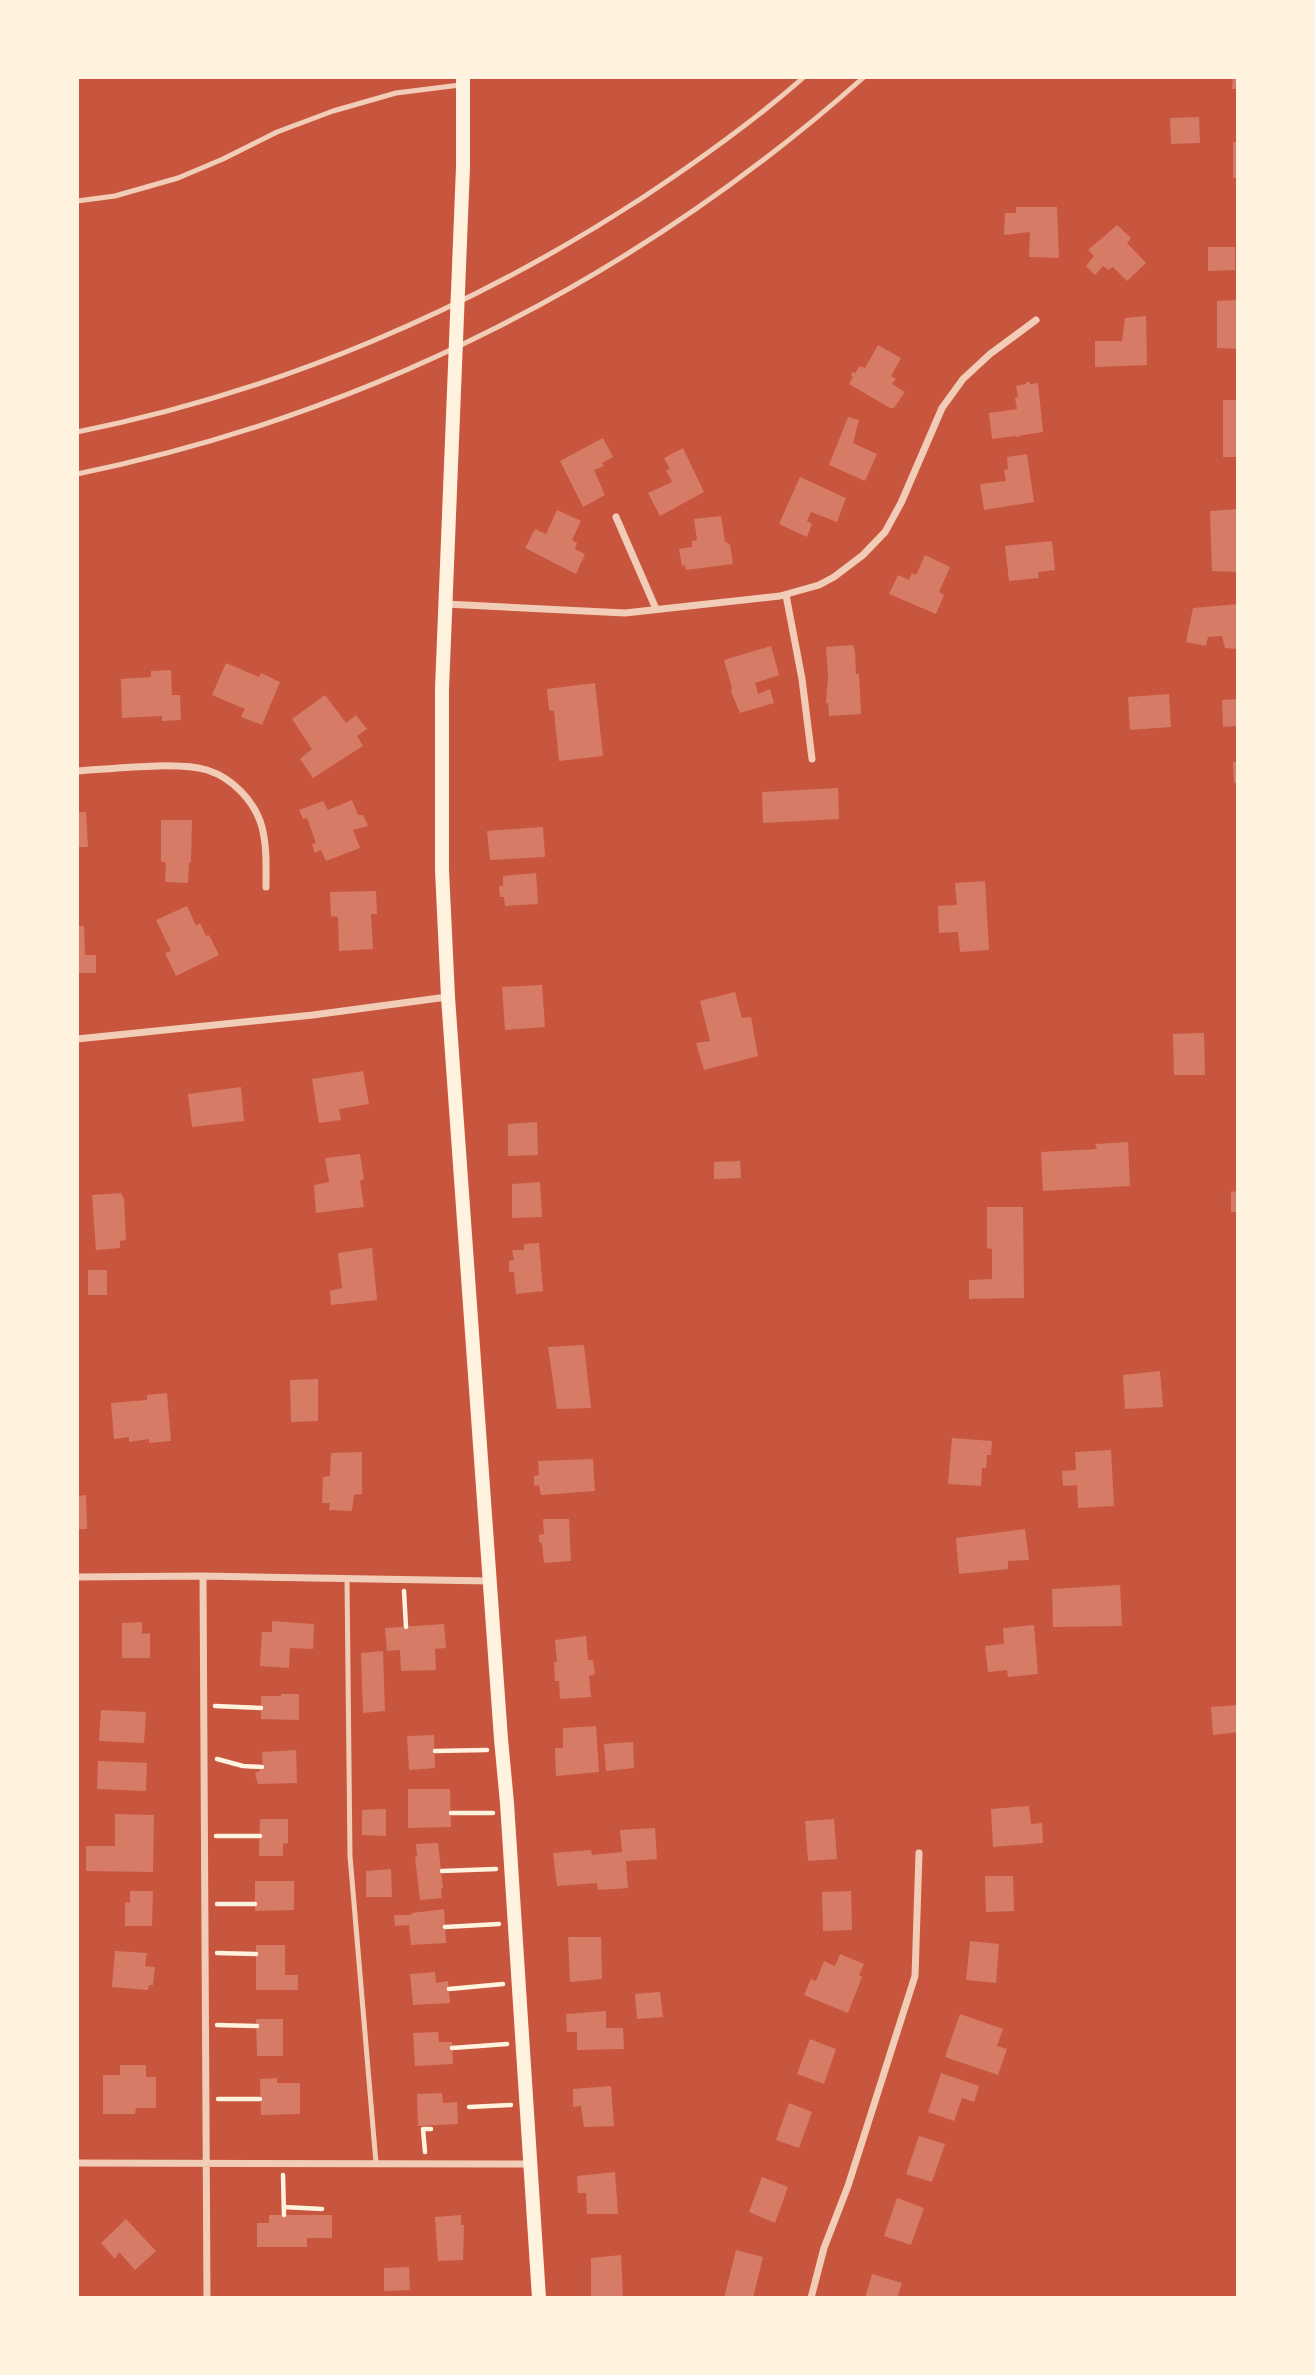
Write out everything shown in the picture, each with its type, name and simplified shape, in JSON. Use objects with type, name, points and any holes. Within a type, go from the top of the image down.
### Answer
[{"type":"main road","points":[[463,81],[463,167],[445,604],[442,879],[448,997],[508,1812],[539,2298]]},
{"type":"street","points":[[445,604],[625,613],[786,595],[834,577],[880,538],[901,503],[926,441],[943,408],[963,379],[990,354],[1036,320]]},
{"type":"street","points":[[616,517],[656,609]]},
{"type":"street","points":[[786,595],[802,679],[812,759]]},
{"type":"street","points":[[77,771],[181,766],[208,770],[232,783],[250,801],[261,826],[266,849],[266,887]]},
{"type":"street","points":[[77,1039],[313,1015],[448,997]]},
{"type":"street","points":[[77,1577],[203,1576],[490,1581]]},
{"type":"street","points":[[203,1576],[207,2298]]},
{"type":"street","points":[[811,2298],[824,2248],[848,2186],[915,1976],[919,1853]]},
{"type":"street","points":[[77,2163],[530,2164]]},
{"type":"lane","points":[[77,432],[186,406],[304,369],[429,317],[571,242],[679,174],[804,77]]},
{"type":"lane","points":[[77,474],[197,445],[318,406],[392,377],[512,321],[627,255],[702,206],[817,119],[864,77]]},
{"type":"lane","points":[[77,201],[115,196],[178,178],[277,132],[333,111],[396,93],[463,81]]},
{"type":"lane","points":[[347,1579],[351,1856],[376,2163]]},
{"type":"path","points":[[403,1580],[406,1627]]},
{"type":"path","points":[[204,1705],[261,1708]]},
{"type":"path","points":[[435,1751],[502,1747]]},
{"type":"path","points":[[204,1752],[223,1761],[262,1767]]},
{"type":"path","points":[[451,1813],[508,1812]]},
{"type":"path","points":[[205,1836],[260,1836]]},
{"type":"path","points":[[442,1871],[511,1869]]},
{"type":"path","points":[[205,1903],[255,1904]]},
{"type":"path","points":[[445,1927],[514,1923]]},
{"type":"path","points":[[206,1953],[256,1954]]},
{"type":"path","points":[[449,1989],[517,1983]]},
{"type":"path","points":[[206,2024],[257,2025]]},
{"type":"path","points":[[452,2048],[522,2043]]},
{"type":"path","points":[[207,2099],[260,2099]]},
{"type":"path","points":[[468,2107],[526,2104]]},
{"type":"path","points":[[425,2164],[424,2129],[431,2129]]},
{"type":"path","points":[[283,2163],[284,2215]]},
{"type":"path","points":[[284,2207],[322,2209]]},
{"type":"building","points":[[1233,77],[1238,77],[1238,89],[1232,89]]},
{"type":"building","points":[[1199,117],[1200,143],[1171,144],[1170,118]]},
{"type":"building","points":[[1233,142],[1238,142],[1238,178],[1233,178]]},
{"type":"building","points":[[1016,207],[1057,207],[1059,258],[1029,257],[1030,232],[1004,235],[1005,213],[1016,213]]},
{"type":"building","points":[[1117,225],[1131,238],[1127,243],[1146,263],[1127,281],[1113,267],[1108,270],[1103,266],[1095,275],[1086,266],[1094,256],[1088,250]]},
{"type":"building","points":[[1208,247],[1235,247],[1235,270],[1208,271]]},
{"type":"building","points":[[1238,300],[1238,349],[1217,348],[1217,301]]},
{"type":"building","points":[[1146,316],[1147,365],[1095,367],[1095,341],[1122,341],[1125,318]]},
{"type":"building","points":[[878,345],[901,358],[891,376],[896,379],[892,384],[905,392],[894,408],[849,384],[853,372],[860,366],[865,368]]},
{"type":"building","points":[[1026,382],[1038,383],[1043,432],[1018,436],[1019,438],[1015,436],[992,439],[989,413],[1017,409],[1016,386]]},
{"type":"building","points":[[1223,400],[1238,400],[1238,457],[1223,457]]},
{"type":"building","points":[[848,417],[859,420],[853,443],[877,454],[865,481],[829,465]]},
{"type":"building","points":[[603,438],[613,457],[602,463],[604,466],[594,470],[605,495],[583,507],[560,461]]},
{"type":"building","points":[[683,448],[704,492],[660,516],[648,493],[672,482],[666,470],[670,469],[664,458]]},
{"type":"building","points":[[1027,454],[1034,502],[984,510],[980,484],[1006,481],[1004,470],[1008,469],[1007,457]]},
{"type":"building","points":[[800,477],[846,498],[837,522],[811,512],[807,521],[812,524],[807,537],[779,524]]},
{"type":"building","points":[[1238,509],[1238,572],[1212,571],[1210,511]]},
{"type":"building","points":[[557,510],[581,521],[572,540],[577,543],[575,549],[585,554],[576,574],[525,548],[535,529],[546,534]]},
{"type":"building","points":[[721,516],[725,542],[730,544],[733,564],[686,570],[685,565],[682,566],[679,549],[692,547],[692,541],[697,540],[694,519]]},
{"type":"building","points":[[1052,541],[1055,570],[1038,572],[1039,578],[1009,581],[1005,546]]},
{"type":"building","points":[[925,555],[950,567],[939,592],[944,595],[936,614],[889,594],[898,575],[909,580],[912,573],[916,575]]},
{"type":"building","points":[[1238,604],[1238,649],[1225,648],[1222,636],[1208,637],[1206,646],[1186,642],[1193,608]]},
{"type":"building","points":[[853,645],[856,674],[859,674],[861,714],[829,716],[826,703],[826,647]]},
{"type":"building","points":[[771,646],[779,675],[755,683],[758,694],[770,689],[774,703],[740,713],[731,692],[724,660]]},
{"type":"building","points":[[226,663],[259,677],[261,673],[280,682],[262,725],[241,717],[245,709],[212,695]]},
{"type":"building","points":[[171,670],[172,695],[180,695],[181,720],[162,721],[162,716],[122,718],[121,679],[151,677],[151,671]]},
{"type":"building","points":[[595,683],[603,756],[559,761],[554,711],[549,710],[547,689]]},
{"type":"building","points":[[1169,694],[1171,727],[1130,730],[1128,697]]},
{"type":"building","points":[[325,695],[346,723],[356,715],[367,729],[357,736],[363,746],[313,778],[300,759],[312,749],[292,719]]},
{"type":"building","points":[[1238,699],[1238,726],[1223,727],[1222,700]]},
{"type":"building","points":[[1233,762],[1238,762],[1238,783],[1234,783]]},
{"type":"building","points":[[838,788],[839,819],[763,823],[762,792]]},
{"type":"building","points":[[352,800],[358,815],[363,815],[368,826],[353,830],[360,848],[326,861],[321,850],[315,853],[312,844],[316,843],[307,818],[303,819],[299,810],[323,801],[328,810]]},
{"type":"building","points":[[77,812],[86,812],[88,847],[77,847]]},
{"type":"building","points":[[161,820],[192,820],[188,883],[165,882],[166,863],[161,861]]},
{"type":"building","points":[[543,827],[545,857],[490,860],[487,831]]},
{"type":"building","points":[[536,873],[538,904],[505,906],[504,897],[500,897],[499,886],[503,886],[503,876]]},
{"type":"building","points":[[985,881],[989,950],[960,952],[958,932],[939,933],[938,906],[957,905],[955,883]]},
{"type":"building","points":[[376,891],[377,914],[371,914],[373,949],[339,951],[338,917],[331,916],[330,892]]},
{"type":"building","points":[[187,906],[196,926],[200,923],[219,955],[176,976],[165,953],[171,951],[156,920]]},
{"type":"building","points":[[77,926],[84,926],[85,955],[96,955],[96,973],[77,973]]},
{"type":"building","points":[[542,985],[545,1027],[505,1030],[502,987]]},
{"type":"building","points":[[735,992],[742,1018],[751,1017],[758,1056],[704,1070],[696,1043],[710,1041],[700,1001]]},
{"type":"building","points":[[1204,1033],[1205,1075],[1174,1075],[1173,1034]]},
{"type":"building","points":[[363,1071],[369,1104],[339,1109],[341,1120],[319,1123],[312,1079]]},
{"type":"building","points":[[241,1087],[244,1121],[192,1127],[188,1094]]},
{"type":"building","points":[[537,1122],[538,1155],[508,1156],[508,1124]]},
{"type":"building","points":[[1128,1142],[1130,1186],[1043,1191],[1041,1152],[1097,1149],[1095,1144]]},
{"type":"building","points":[[360,1154],[364,1179],[360,1181],[364,1207],[316,1213],[314,1185],[329,1182],[325,1158]]},
{"type":"building","points":[[740,1161],[741,1178],[714,1179],[714,1162]]},
{"type":"building","points":[[540,1182],[542,1217],[512,1218],[512,1184]]},
{"type":"building","points":[[1238,1191],[1238,1212],[1231,1212],[1231,1192]]},
{"type":"building","points":[[121,1193],[124,1199],[126,1240],[120,1241],[120,1248],[96,1250],[92,1195]]},
{"type":"building","points":[[987,1207],[1023,1207],[1024,1298],[969,1299],[969,1280],[992,1279],[992,1249],[987,1248]]},
{"type":"building","points":[[539,1243],[543,1291],[516,1294],[514,1272],[509,1272],[509,1261],[514,1260],[512,1250],[524,1250],[524,1244]]},
{"type":"building","points":[[372,1248],[377,1300],[331,1305],[330,1291],[342,1288],[338,1253]]},
{"type":"building","points":[[88,1270],[107,1270],[107,1295],[88,1295]]},
{"type":"building","points":[[584,1345],[591,1408],[557,1409],[548,1347]]},
{"type":"building","points":[[1160,1371],[1163,1407],[1125,1409],[1123,1375]]},
{"type":"building","points":[[318,1379],[318,1421],[291,1422],[290,1380]]},
{"type":"building","points":[[167,1393],[171,1441],[149,1443],[149,1439],[129,1442],[129,1437],[114,1439],[111,1403],[147,1400],[147,1395]]},
{"type":"building","points":[[952,1438],[992,1441],[991,1455],[987,1455],[986,1468],[982,1468],[981,1486],[948,1484]]},
{"type":"building","points":[[1111,1450],[1114,1506],[1078,1508],[1077,1485],[1063,1486],[1062,1471],[1076,1470],[1075,1452]]},
{"type":"building","points":[[362,1452],[362,1494],[354,1495],[352,1511],[329,1510],[330,1503],[322,1503],[323,1477],[330,1476],[331,1453]]},
{"type":"building","points":[[593,1459],[595,1491],[541,1495],[539,1485],[534,1486],[534,1476],[539,1475],[538,1461]]},
{"type":"building","points":[[86,1495],[87,1529],[77,1529],[77,1496]]},
{"type":"building","points":[[543,1519],[569,1519],[571,1561],[544,1563],[542,1543],[539,1542],[539,1535],[544,1534]]},
{"type":"building","points":[[1025,1529],[1029,1560],[1008,1561],[1008,1569],[959,1574],[956,1538]]},
{"type":"building","points":[[1120,1585],[1122,1626],[1053,1627],[1052,1589]]},
{"type":"building","points":[[272,1621],[314,1624],[313,1649],[290,1648],[289,1668],[260,1666],[262,1632],[272,1632]]},
{"type":"building","points":[[142,1622],[142,1634],[150,1633],[150,1658],[122,1658],[122,1623]]},
{"type":"building","points":[[444,1624],[446,1648],[435,1649],[436,1670],[401,1671],[400,1650],[387,1651],[385,1628]]},
{"type":"building","points":[[1034,1625],[1038,1674],[1008,1677],[1007,1670],[988,1672],[985,1646],[1004,1644],[1003,1628]]},
{"type":"building","points":[[586,1636],[588,1660],[593,1660],[595,1674],[589,1676],[591,1697],[560,1699],[559,1681],[555,1681],[555,1640]]},
{"type":"building","points":[[383,1651],[385,1711],[363,1713],[361,1653]]},
{"type":"building","points":[[299,1694],[299,1720],[261,1719],[261,1696]]},
{"type":"building","points":[[1238,1705],[1238,1732],[1213,1735],[1211,1707]]},
{"type":"building","points":[[101,1710],[146,1712],[144,1743],[99,1741]]},
{"type":"building","points":[[596,1726],[599,1772],[556,1776],[555,1748],[563,1748],[563,1728]]},
{"type":"building","points":[[434,1735],[435,1768],[409,1770],[407,1736]]},
{"type":"building","points":[[633,1742],[634,1768],[606,1771],[604,1744]]},
{"type":"building","points":[[296,1750],[297,1783],[258,1784],[255,1773],[263,1769],[262,1752]]},
{"type":"building","points":[[98,1761],[147,1763],[146,1791],[97,1789]]},
{"type":"building","points":[[408,1789],[450,1789],[451,1827],[408,1828]]},
{"type":"building","points":[[1029,1806],[1031,1824],[1042,1823],[1043,1843],[993,1847],[991,1809]]},
{"type":"building","points":[[386,1809],[386,1836],[362,1835],[362,1810]]},
{"type":"building","points":[[115,1814],[154,1815],[153,1872],[86,1871],[86,1846],[115,1846]]},
{"type":"building","points":[[260,1819],[288,1819],[288,1843],[283,1844],[283,1856],[259,1856]]},
{"type":"building","points":[[834,1819],[837,1859],[808,1861],[805,1821]]},
{"type":"building","points":[[655,1828],[657,1859],[626,1861],[628,1888],[598,1890],[597,1883],[557,1886],[553,1853],[591,1850],[592,1855],[622,1852],[620,1830]]},
{"type":"building","points":[[438,1843],[442,1898],[420,1900],[416,1844]]},
{"type":"building","points":[[391,1869],[392,1897],[366,1897],[366,1871]]},
{"type":"building","points":[[985,1876],[1013,1876],[1014,1911],[986,1912]]},
{"type":"building","points":[[255,1881],[294,1881],[294,1910],[255,1911]]},
{"type":"building","points":[[130,1891],[153,1891],[152,1926],[125,1926],[125,1902],[130,1903]]},
{"type":"building","points":[[851,1891],[852,1930],[823,1931],[822,1892]]},
{"type":"building","points":[[444,1909],[446,1943],[411,1945],[409,1925],[395,1926],[394,1915]]},
{"type":"building","points":[[568,1937],[601,1937],[602,1979],[570,1982]]},
{"type":"building","points":[[970,1941],[999,1944],[996,1983],[966,1980]]},
{"type":"building","points":[[256,1945],[285,1945],[285,1975],[298,1975],[298,1990],[256,1990]]},
{"type":"building","points":[[115,1951],[147,1953],[145,1966],[155,1967],[153,1985],[149,1985],[148,1990],[112,1987]]},
{"type":"building","points":[[840,1954],[864,1964],[859,1975],[862,1977],[848,2013],[804,1995],[811,1979],[816,1981],[824,1961],[835,1966]]},
{"type":"building","points":[[435,1972],[436,1983],[448,1981],[450,2003],[413,2005],[410,1974]]},
{"type":"building","points":[[660,1992],[663,2017],[637,2019],[635,1994]]},
{"type":"building","points":[[606,2011],[606,2028],[623,2028],[624,2049],[577,2050],[577,2032],[567,2032],[566,2014]]},
{"type":"building","points":[[960,2014],[1003,2029],[997,2046],[1007,2049],[998,2075],[945,2057]]},
{"type":"building","points":[[256,2019],[283,2019],[283,2056],[257,2056]]},
{"type":"building","points":[[438,2032],[439,2042],[452,2042],[453,2064],[415,2066],[413,2033]]},
{"type":"building","points":[[810,2039],[836,2049],[824,2084],[797,2074]]},
{"type":"building","points":[[120,2065],[146,2065],[146,2077],[156,2077],[156,2108],[136,2108],[135,2114],[103,2114],[103,2075],[120,2075]]},
{"type":"building","points":[[941,2073],[979,2086],[974,2102],[962,2098],[954,2121],[928,2112]]},
{"type":"building","points":[[277,2078],[277,2083],[300,2083],[300,2114],[261,2115],[260,2079]]},
{"type":"building","points":[[611,2086],[614,2126],[584,2127],[581,2106],[573,2107],[573,2089]]},
{"type":"building","points":[[442,2093],[443,2103],[457,2102],[458,2124],[418,2126],[417,2094]]},
{"type":"building","points":[[789,2103],[812,2112],[799,2148],[776,2140]]},
{"type":"building","points":[[919,2136],[945,2144],[932,2182],[906,2174]]},
{"type":"building","points":[[615,2172],[618,2214],[587,2214],[586,2193],[578,2193],[577,2176]]},
{"type":"building","points":[[762,2177],[788,2187],[775,2223],[749,2212]]},
{"type":"building","points":[[897,2198],[924,2208],[911,2245],[884,2236]]},
{"type":"building","points":[[269,2215],[332,2215],[332,2238],[307,2238],[307,2247],[257,2247],[257,2223],[269,2223]]},
{"type":"building","points":[[461,2215],[461,2225],[464,2225],[463,2260],[438,2261],[435,2217]]},
{"type":"building","points":[[126,2219],[156,2251],[135,2270],[119,2252],[115,2259],[101,2243]]},
{"type":"building","points":[[736,2250],[763,2257],[753,2298],[724,2298]]},
{"type":"building","points":[[621,2255],[623,2298],[591,2298],[591,2258]]},
{"type":"building","points":[[409,2267],[410,2290],[384,2291],[384,2268]]},
{"type":"building","points":[[872,2274],[902,2283],[897,2298],[865,2298]]}]
